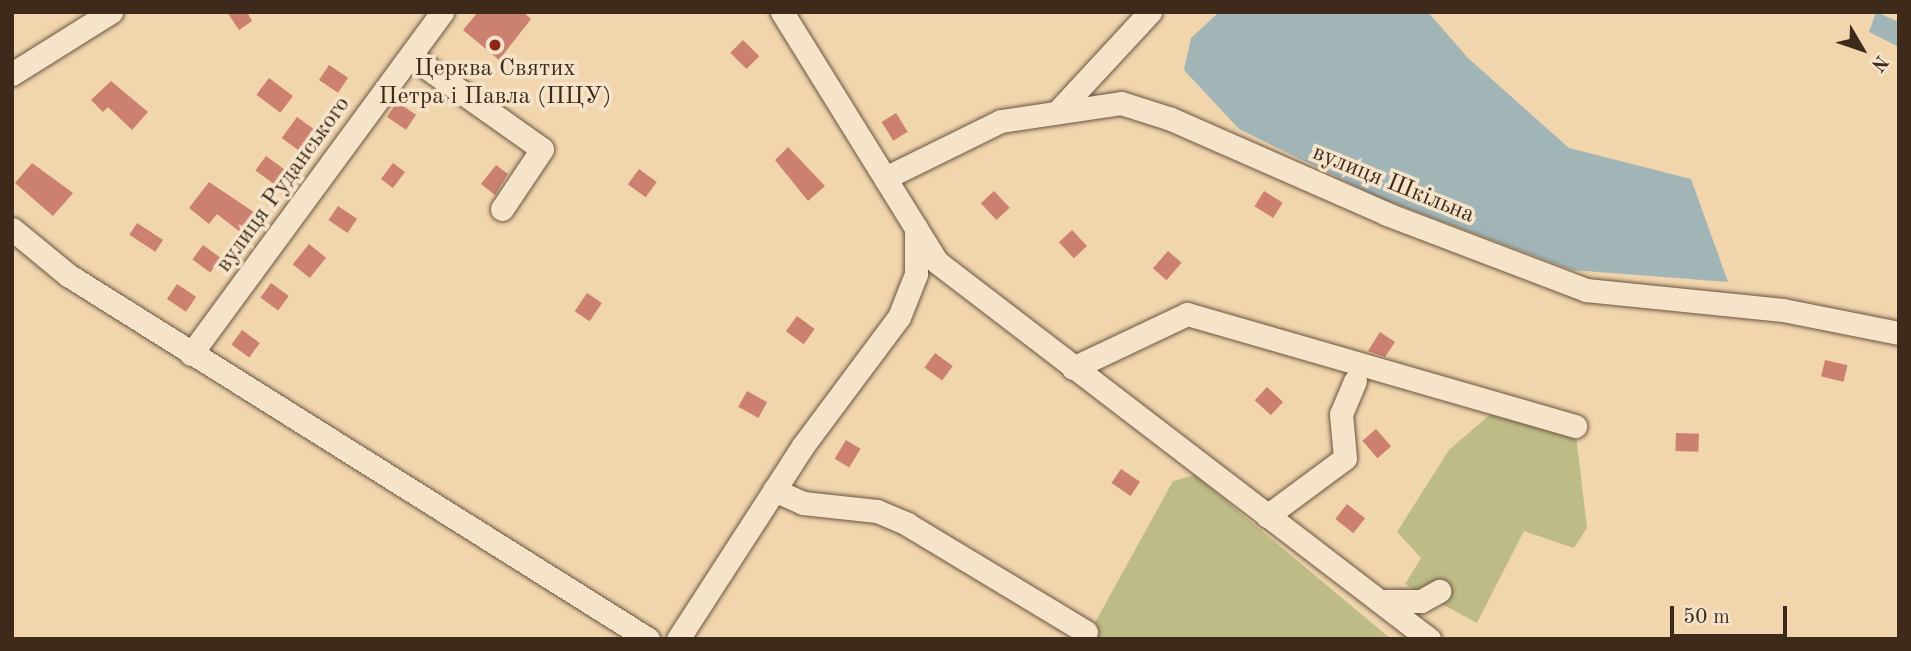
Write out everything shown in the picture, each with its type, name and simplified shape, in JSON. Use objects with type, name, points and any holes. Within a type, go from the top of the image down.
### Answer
[{"type":"street","points":[[12,74],[111,12]]},
{"type":"street","name":"вулиця Руданського","points":[[191,354],[412,57],[442,12]]},
{"type":"street","points":[[782,12],[937,262],[1429,639]]},
{"type":"street","points":[[1061,108],[1150,12]]},
{"type":"street","points":[[412,57],[542,149],[502,209]]},
{"type":"street","name":"вулиця Шкільна","points":[[885,178],[1001,121],[1061,108],[1121,103],[1171,119],[1387,214],[1586,290],[1783,310],[1899,333]]},
{"type":"street","points":[[678,639],[774,490],[899,317],[916,274],[916,228]]},
{"type":"street","points":[[12,229],[68,275],[648,639]]},
{"type":"street","points":[[1073,368],[1187,314],[1575,426]]},
{"type":"street","points":[[1267,516],[1345,458],[1341,414],[1355,381]]},
{"type":"street","points":[[774,490],[803,503],[877,511],[906,524],[1086,632]]},
{"type":"street","points":[[1380,601],[1421,601],[1439,591]]},
{"type":"shaded area","points":[[1219,12],[1428,12],[1468,58],[1569,148],[1691,179],[1728,282],[1572,270],[1380,198],[1239,129],[1184,70],[1191,38]]},
{"type":"shaded area","points":[[1876,12],[1899,22],[1899,47],[1869,32]]},
{"type":"shaded area","points":[[1501,405],[1575,426],[1587,528],[1574,548],[1524,531],[1477,623],[1405,584],[1421,558],[1397,532],[1449,450]]},
{"type":"shaded area","points":[[1195,475],[1391,639],[1086,639],[1173,481]]},
{"type":"building","points":[[227,12],[247,12],[252,21],[239,30]]},
{"type":"building","name":"Церква Святих Петра і Павла (ПЦУ)","points":[[478,12],[523,12],[531,19],[499,60],[463,30]]},
{"type":"building","points":[[743,40],[759,56],[747,69],[730,53]]},
{"type":"building","points":[[329,65],[348,78],[338,93],[319,80]]},
{"type":"building","points":[[269,78],[293,96],[280,113],[256,95]]},
{"type":"building","points":[[111,81],[148,112],[132,130],[108,107],[103,112],[91,100]]},
{"type":"building","points":[[397,102],[416,115],[406,130],[387,117]]},
{"type":"building","points":[[896,113],[908,132],[893,141],[882,122]]},
{"type":"building","points":[[297,117],[316,131],[301,152],[282,138]]},
{"type":"building","points":[[788,147],[825,186],[808,201],[775,160]]},
{"type":"building","points":[[266,156],[287,171],[276,186],[255,171]]},
{"type":"building","points":[[32,163],[73,193],[53,216],[15,183]]},
{"type":"building","points":[[393,163],[405,172],[393,188],[381,179]]},
{"type":"building","points":[[496,165],[508,174],[495,195],[481,184]]},
{"type":"building","points":[[639,169],[657,182],[646,197],[628,184]]},
{"type":"building","points":[[209,182],[264,219],[249,239],[217,214],[209,224],[189,208]]},
{"type":"building","points":[[994,191],[1010,208],[997,220],[981,203]]},
{"type":"building","points":[[1264,191],[1283,203],[1273,218],[1254,206]]},
{"type":"building","points":[[338,206],[357,219],[348,233],[328,220]]},
{"type":"building","points":[[137,223],[163,240],[155,252],[129,235]]},
{"type":"building","points":[[1072,230],[1087,246],[1074,258],[1059,242]]},
{"type":"building","points":[[309,244],[326,258],[310,278],[293,264]]},
{"type":"building","points":[[203,245],[221,258],[210,272],[192,260]]},
{"type":"building","points":[[1168,251],[1182,263],[1166,280],[1153,268]]},
{"type":"building","points":[[271,283],[289,296],[278,310],[260,298]]},
{"type":"building","points":[[177,284],[196,297],[186,312],[167,299]]},
{"type":"building","points":[[587,293],[602,303],[590,321],[575,311]]},
{"type":"building","points":[[797,316],[815,329],[804,344],[786,331]]},
{"type":"building","points":[[242,330],[260,343],[249,357],[231,345]]},
{"type":"building","points":[[1380,332],[1395,342],[1385,357],[1368,351]]},
{"type":"building","points":[[935,353],[953,366],[942,380],[924,368]]},
{"type":"building","points":[[1825,360],[1847,365],[1844,382],[1821,377]]},
{"type":"building","points":[[1267,387],[1283,402],[1271,415],[1255,400]]},
{"type":"building","points":[[747,391],[767,402],[758,418],[738,407]]},
{"type":"building","points":[[1376,429],[1391,446],[1378,458],[1362,441]]},
{"type":"building","points":[[1676,433],[1699,434],[1698,452],[1675,451]]},
{"type":"building","points":[[846,440],[861,449],[849,468],[835,459]]},
{"type":"building","points":[[1121,469],[1140,482],[1131,496],[1111,483]]},
{"type":"building","points":[[1347,504],[1365,518],[1353,533],[1335,519]]},
{"type":"place","name":"Церква Святих Петра і Павла (ПЦУ)","points":[[495,45]]}]
